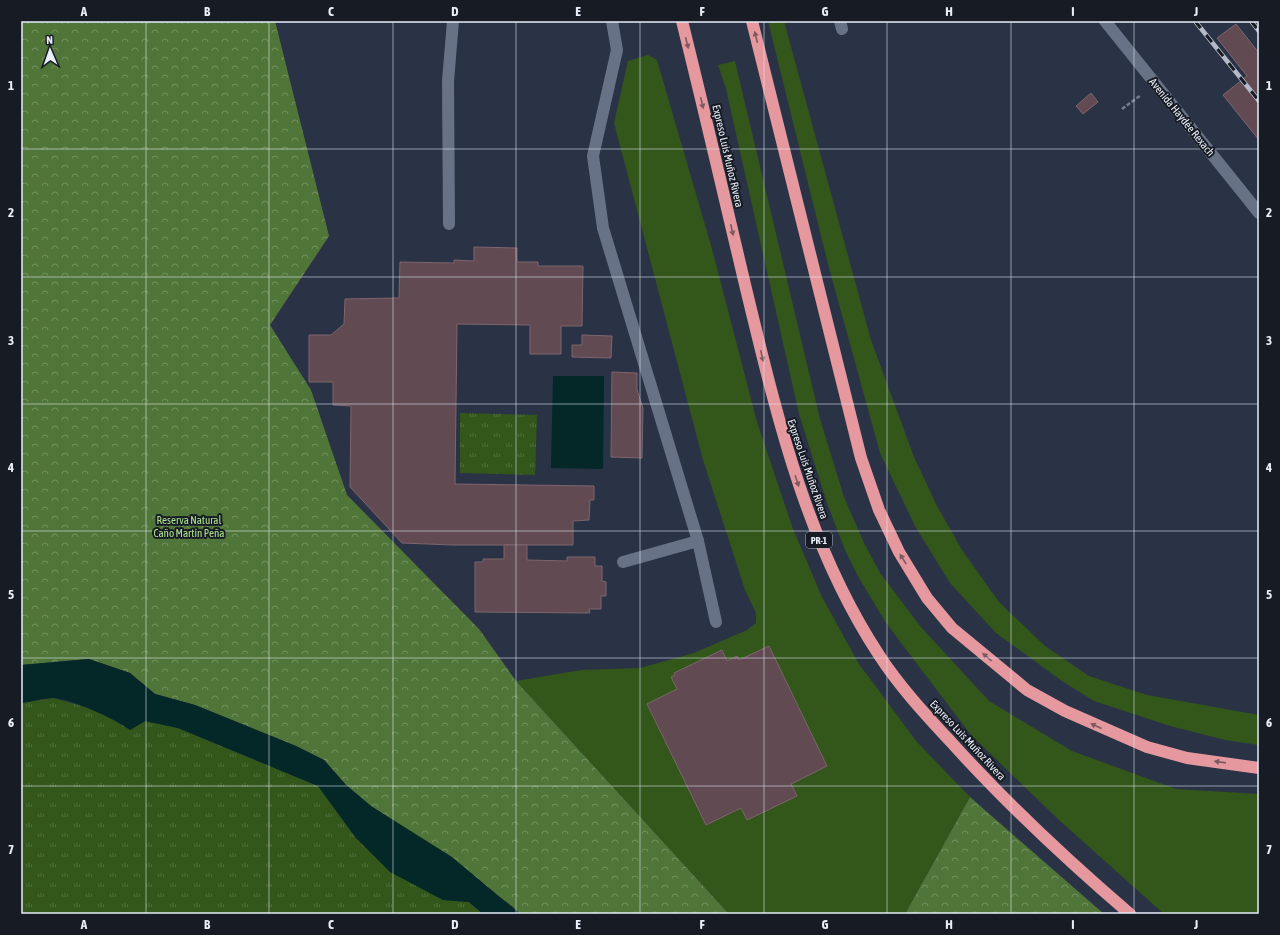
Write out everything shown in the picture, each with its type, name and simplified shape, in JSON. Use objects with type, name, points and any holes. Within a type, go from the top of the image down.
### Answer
[{"type":"highway","name":"Expreso Luis Muñoz Rivera","points":[[682,21],[776,415],[799,486],[823,551],[853,611],[879,656],[930,719],[951,742],[983,777],[1072,864],[1130,914]]},
{"type":"highway","points":[[752,21],[861,458],[879,510],[899,552],[927,598],[952,628],[1027,690],[1065,711],[1147,746],[1187,758],[1259,768]]},
{"type":"street","points":[[449,224],[448,81],[453,21]]},
{"type":"street","points":[[612,21],[617,50],[593,156],[603,228],[698,542],[716,622]]},
{"type":"street","name":"Avenida Haydée Rexach","points":[[1105,21],[1259,212]]},
{"type":"street","points":[[623,562],[698,542]]},
{"type":"green space","name":"Reserva Natural Caño Martín Peña","points":[[21,21],[275,21],[329,236],[270,325],[311,390],[347,495],[479,629],[516,681],[729,914],[520,914],[512,906],[371,806],[346,785],[324,760],[296,746],[195,705],[155,694],[130,673],[89,659],[21,665]]},
{"type":"green space","points":[[768,21],[784,21],[871,340],[914,457],[937,506],[962,550],[999,602],[1045,646],[1089,676],[1147,695],[1259,715],[1259,745],[1225,740],[1170,726],[1094,701],[1062,681],[996,633],[950,583],[915,526],[880,453],[828,264]]},
{"type":"green space","points":[[648,55],[657,60],[712,249],[757,422],[793,529],[822,597],[859,664],[917,742],[970,797],[905,914],[729,914],[516,681],[581,670],[640,668],[694,653],[747,630],[756,623],[756,613],[745,590],[703,460],[614,123],[628,61]]},
{"type":"green space","points":[[735,61],[820,419],[844,497],[864,543],[880,573],[921,627],[989,701],[1072,751],[1176,789],[1259,794],[1259,914],[1164,914],[1060,821],[971,735],[886,623],[859,578],[845,550],[827,503],[799,414],[726,89],[718,65]]},
{"type":"green space","points":[[460,413],[537,415],[535,475],[460,473]]},
{"type":"green space","points":[[53,698],[103,714],[130,730],[145,721],[178,728],[318,786],[356,838],[443,900],[469,902],[483,914],[21,914],[21,703]]},
{"type":"green space","points":[[970,797],[1104,914],[905,914]]},
{"type":"shaded area","points":[[553,376],[604,376],[603,469],[551,468]]},
{"type":"shaded area","points":[[89,659],[130,673],[155,694],[195,705],[296,746],[324,760],[346,785],[371,806],[452,857],[520,914],[483,914],[469,902],[443,900],[390,872],[356,838],[318,786],[178,728],[145,721],[130,730],[114,720],[81,705],[60,699],[48,698],[21,703],[21,665]]},
{"type":"building","points":[[1236,24],[1259,53],[1259,140],[1223,95],[1247,76],[1217,38]]},
{"type":"building","points":[[1091,93],[1098,102],[1083,114],[1076,106]]},
{"type":"building","points":[[474,247],[517,248],[517,262],[538,262],[538,266],[583,266],[582,326],[561,326],[561,354],[530,354],[530,325],[457,324],[455,484],[594,486],[594,500],[590,500],[589,520],[573,521],[573,545],[453,545],[402,543],[350,487],[351,406],[333,405],[333,382],[309,382],[309,335],[331,335],[344,324],[345,299],[399,298],[400,262],[454,263],[454,260],[474,261]]},
{"type":"building","points":[[582,335],[612,336],[611,358],[572,357],[572,345],[582,345]]},
{"type":"building","points":[[612,372],[637,373],[637,390],[643,408],[642,458],[611,457]]},
{"type":"building","points":[[504,545],[527,545],[527,560],[567,561],[567,557],[595,557],[595,566],[602,566],[602,581],[606,582],[606,596],[601,596],[601,609],[589,609],[590,613],[475,612],[475,562],[483,562],[483,559],[504,559]]},
{"type":"building","points":[[769,646],[827,766],[791,784],[797,796],[747,820],[741,808],[706,825],[647,704],[677,689],[671,677],[675,675],[674,673],[722,650],[727,661],[737,656],[739,660]]},
{"type":"railway","points":[[1195,21],[1259,101]]},
{"type":"railway","points":[[1251,21],[1259,31]]}]
